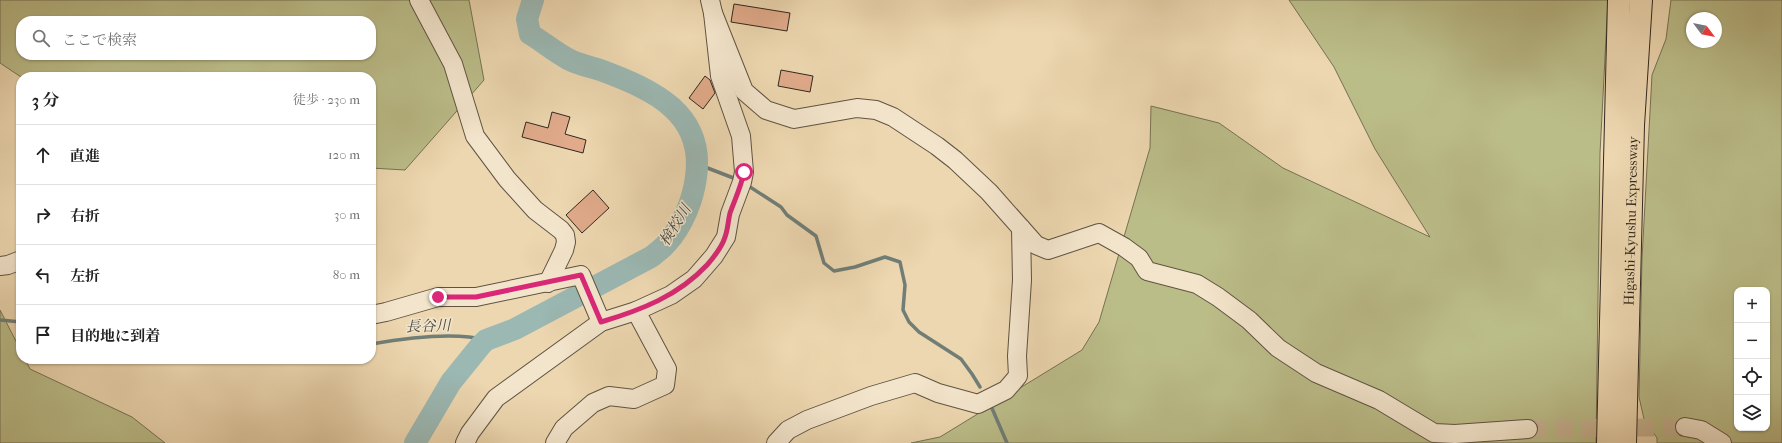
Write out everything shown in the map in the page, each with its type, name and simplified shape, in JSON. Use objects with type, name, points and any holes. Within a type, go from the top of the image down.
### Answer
[{"type":"highway","name":"Higashi-Kyushu Expressway","points":[[1608,443],[1619,0]]},
{"type":"highway","name":"Higashi-Kyushu Expressway","points":[[1625,443],[1633,125],[1641,0]]},
{"type":"street","points":[[419,0],[453,64],[475,136],[507,179],[535,210],[561,230],[565,235],[566,242],[564,250],[548,283]]},
{"type":"street","points":[[712,6],[744,91],[766,110],[794,119],[857,108],[876,110],[892,117],[955,160],[989,192],[1036,245],[1048,250],[1099,233],[1124,247],[1139,258],[1147,271],[1197,284],[1218,297],[1249,320],[1278,348],[1316,373],[1378,400],[1434,433],[1455,434],[1528,429]]},
{"type":"street","points":[[465,443],[470,433],[496,398],[598,315],[636,311],[677,291],[694,278],[714,256],[726,237],[730,214],[742,182],[744,172],[741,136],[720,76],[712,6]]},
{"type":"street","points":[[776,443],[788,430],[807,420],[871,396],[915,383],[938,393],[978,404],[1006,390],[1018,376],[1017,356],[1022,280],[1021,228]]},
{"type":"street","points":[[0,266],[16,262]]},
{"type":"street","points":[[376,314],[438,297],[476,297],[581,275],[598,315]]},
{"type":"street","points":[[555,443],[564,428],[593,403],[609,396],[634,399],[665,385],[668,369],[636,311]]},
{"type":"street","points":[[1685,427],[1701,430],[1722,443]]},
{"type":"green space","points":[[0,0],[469,0],[484,80],[405,170],[376,168],[376,72],[16,72],[16,74],[0,63]]},
{"type":"green space","points":[[1289,0],[1608,0],[1600,153],[1596,443],[911,443],[940,437],[1082,350],[1099,322],[1150,148],[1151,106],[1219,123],[1283,168],[1430,237],[1375,149],[1334,67]]},
{"type":"green space","points":[[1671,0],[1782,0],[1782,443],[1657,443],[1657,438],[1644,419],[1639,397],[1642,259],[1652,75],[1666,39]]},
{"type":"green space","points":[[0,310],[16,341],[16,364],[28,364],[30,369],[132,417],[165,443],[0,443]]},
{"type":"building","points":[[734,4],[790,13],[787,31],[731,22]]},
{"type":"building","points":[[781,70],[813,76],[810,92],[778,86]]},
{"type":"building","points":[[705,76],[710,80],[715,93],[703,109],[689,98]]},
{"type":"building","points":[[552,112],[570,117],[565,134],[586,140],[583,153],[522,137],[526,122],[548,128]]},
{"type":"building","points":[[593,190],[609,208],[582,233],[566,215]]},
{"type":"waterway","name":"検校川","points":[[415,443],[451,382],[486,340],[515,329],[651,257],[665,245],[678,228],[690,203],[695,186],[697,155],[692,137],[684,121],[672,108],[657,96],[622,78],[572,61],[530,34],[527,19],[533,0]]},
{"type":"waterway","points":[[698,166],[705,167],[736,179]]},
{"type":"waterway","points":[[747,185],[781,207],[787,215],[816,236],[824,263],[834,271],[855,267],[885,257],[900,262],[905,285],[903,310],[909,322],[919,332],[961,359],[980,387]]},
{"type":"waterway","name":"長谷川","points":[[0,320],[16,322]]},
{"type":"waterway","name":"長谷川","points":[[376,343],[429,336],[459,336],[486,340]]},
{"type":"waterway","points":[[991,406],[1007,443]]},
{"type":"tunnel","points":[[1528,429],[1685,427]]},
{"type":"route","points":[[438,297],[476,297],[581,275],[601,322],[636,311],[671,295],[694,278],[714,256],[726,237],[730,214],[742,182],[744,172]]}]
